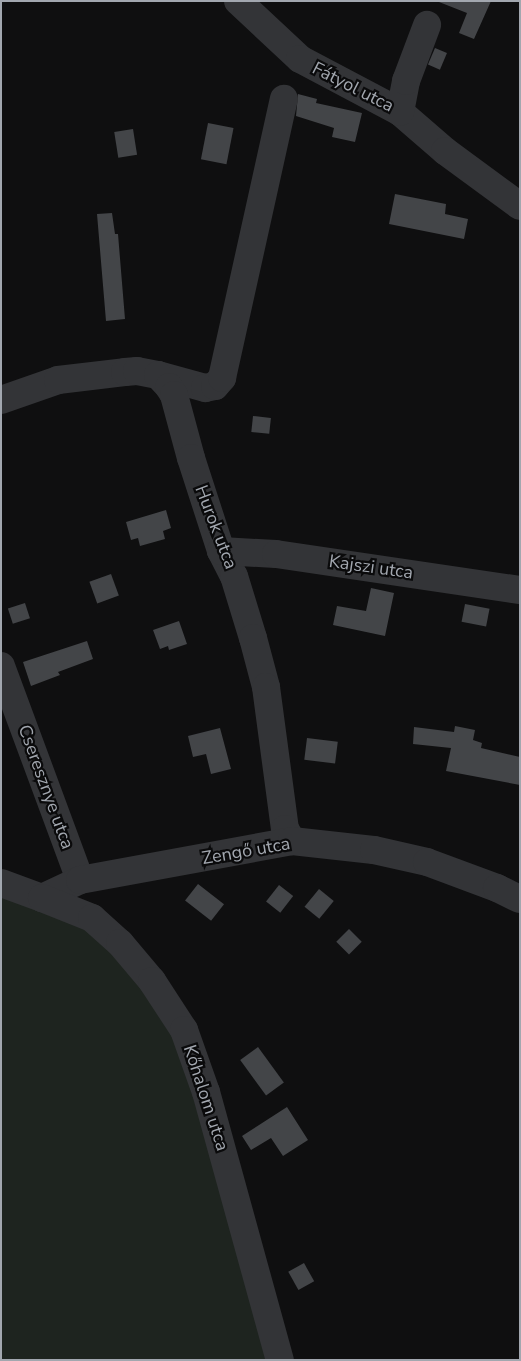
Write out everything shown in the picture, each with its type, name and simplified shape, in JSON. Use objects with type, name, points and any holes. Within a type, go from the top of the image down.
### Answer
[{"type":"street","name":"Fátyol utca","points":[[238,1],[300,59],[400,112],[445,151],[520,206]]},
{"type":"street","points":[[400,112],[406,81],[427,26]]},
{"type":"street","points":[[1,400],[58,380],[137,371],[204,388],[215,386],[225,371],[284,99]]},
{"type":"street","name":"Hurok utca","points":[[158,376],[165,381],[174,395],[191,458],[221,551],[234,576],[266,687],[284,829],[292,840]]},
{"type":"street","name":"Kajszi utca","points":[[221,551],[276,554],[520,590]]},
{"type":"street","name":"Cseresznye utca","points":[[1,666],[80,880]]},
{"type":"street","name":"Zengő utca","points":[[42,898],[80,880],[292,840],[374,850],[427,862],[497,888],[520,899]]},
{"type":"street","points":[[1,883],[42,898]]},
{"type":"street","name":"Kőhalom utca","points":[[42,898],[92,918],[120,943],[147,974],[184,1030],[206,1092],[280,1360]]},
{"type":"shaded area","points":[[1,883],[59,906],[168,1003],[280,1360],[1,1360]]},
{"type":"building","points":[[491,1],[474,39],[459,33],[467,13],[439,2]]},
{"type":"building","points":[[435,48],[447,53],[440,70],[428,65]]},
{"type":"building","points":[[298,94],[317,99],[316,103],[362,113],[355,142],[332,137],[334,128],[296,116]]},
{"type":"building","points":[[208,123],[234,128],[226,164],[201,159]]},
{"type":"building","points":[[133,129],[137,155],[118,158],[114,132]]},
{"type":"building","points":[[395,194],[446,204],[445,214],[468,219],[464,239],[389,224]]},
{"type":"building","points":[[112,213],[115,234],[118,234],[125,319],[106,321],[97,214]]},
{"type":"building","points":[[253,416],[271,418],[269,434],[251,432]]},
{"type":"building","points":[[166,510],[171,528],[163,531],[165,539],[140,546],[138,538],[131,540],[126,522]]},
{"type":"building","points":[[111,574],[119,596],[97,603],[89,582]]},
{"type":"building","points":[[371,588],[394,593],[385,636],[333,625],[337,606],[366,611]]},
{"type":"building","points":[[25,603],[30,618],[13,624],[8,609]]},
{"type":"building","points":[[465,604],[490,609],[486,626],[462,622]]},
{"type":"building","points":[[179,621],[187,644],[169,650],[168,646],[160,649],[153,630]]},
{"type":"building","points":[[87,641],[93,659],[58,672],[60,675],[31,686],[23,662]]},
{"type":"building","points":[[455,726],[475,730],[473,740],[482,743],[481,748],[520,757],[520,785],[446,771],[451,748],[413,744],[414,727],[454,732]]},
{"type":"building","points":[[220,728],[231,769],[211,774],[206,754],[193,757],[188,736]]},
{"type":"building","points":[[307,738],[338,742],[335,764],[304,760]]},
{"type":"building","points":[[198,884],[224,904],[211,921],[185,901]]},
{"type":"building","points":[[279,885],[293,896],[280,913],[266,902]]},
{"type":"building","points":[[319,889],[334,901],[319,919],[305,907]]},
{"type":"building","points":[[349,929],[362,942],[349,954],[336,942]]},
{"type":"building","points":[[258,1047],[284,1083],[266,1096],[240,1060]]},
{"type":"building","points":[[287,1107],[308,1140],[283,1156],[271,1138],[251,1150],[242,1136]]},
{"type":"building","points":[[304,1263],[314,1281],[298,1290],[288,1272]]}]
